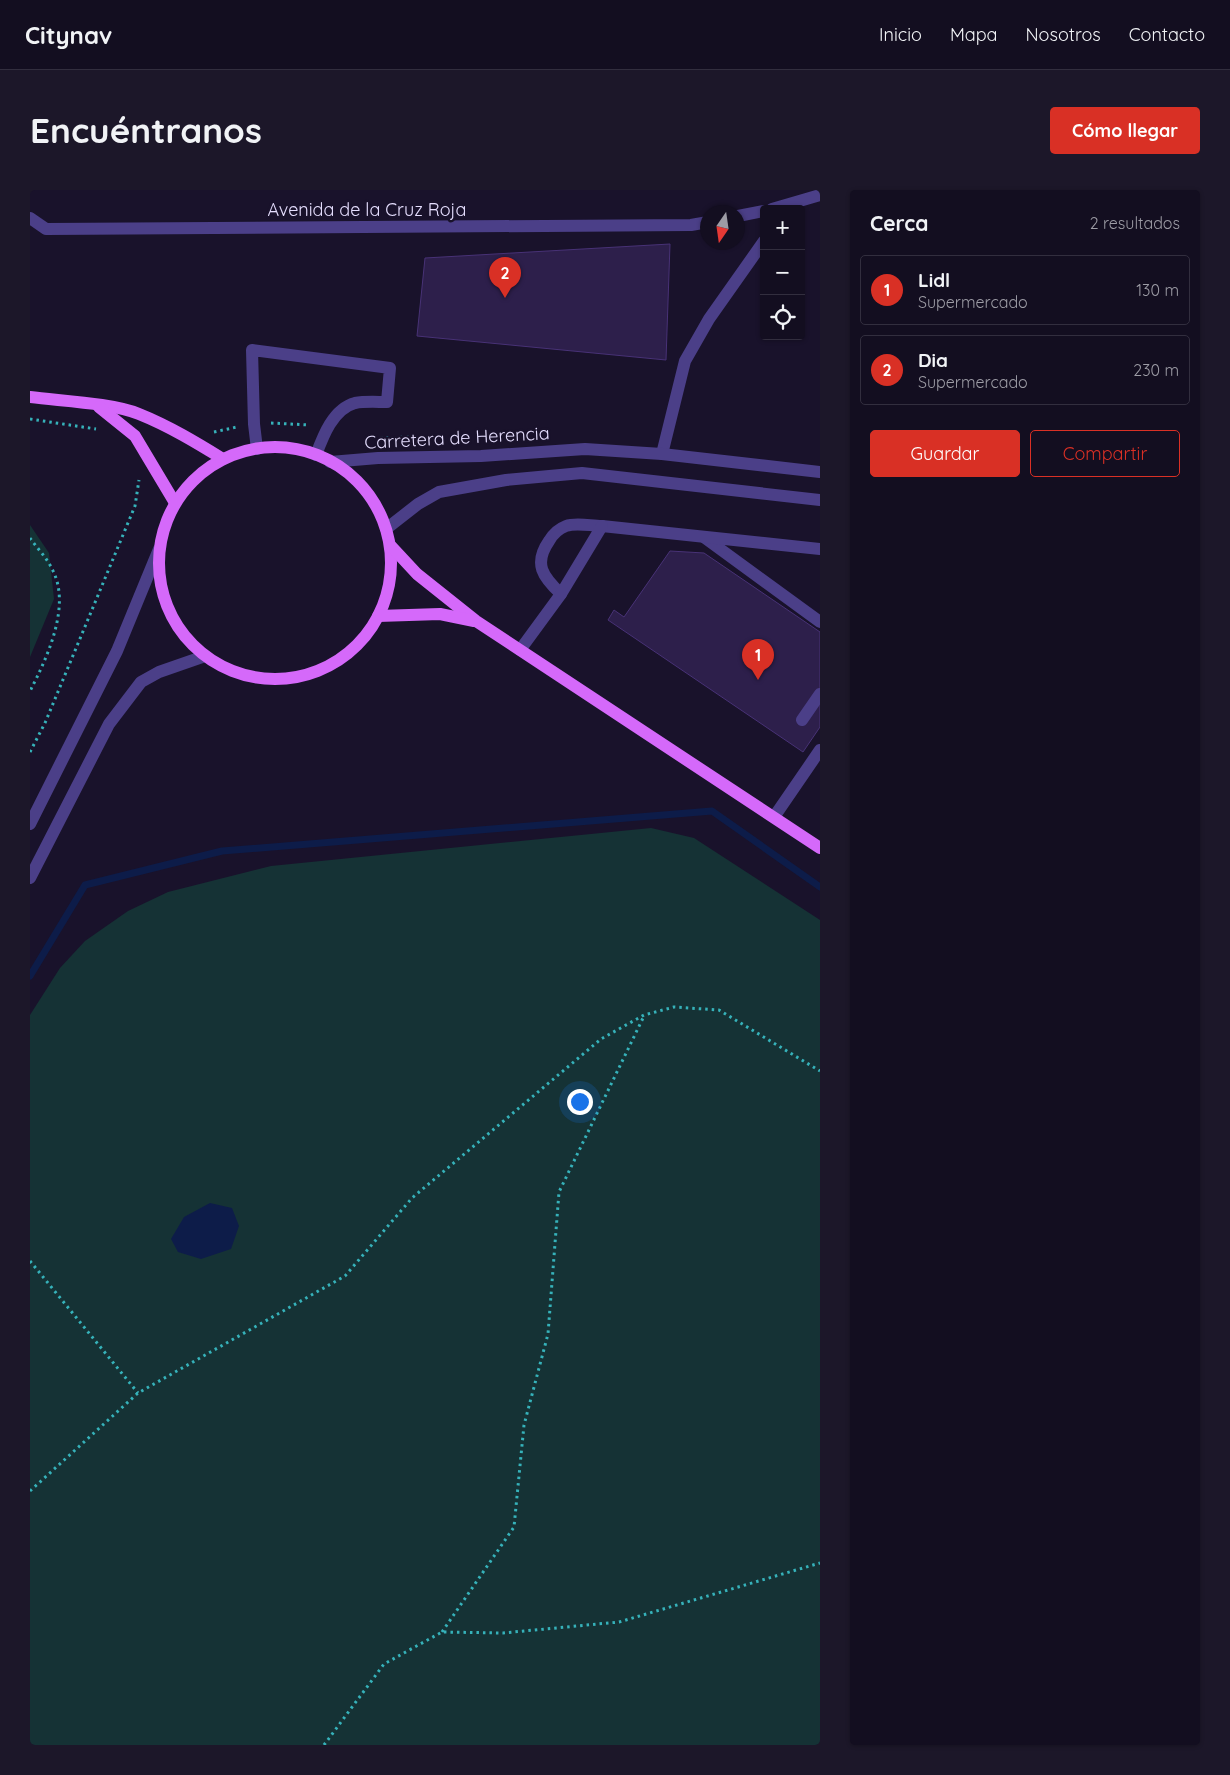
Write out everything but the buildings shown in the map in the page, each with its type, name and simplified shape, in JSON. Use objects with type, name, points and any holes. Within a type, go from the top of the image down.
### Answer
[{"type":"main road","points":[[30,397],[97,405],[138,413],[194,441],[223,459]]},
{"type":"main road","points":[[97,405],[135,436],[175,503]]},
{"type":"main road","points":[[277,447],[316,455],[349,474],[365,490],[378,509],[390,545],[390,580],[378,616],[359,644],[332,664],[301,677],[268,679],[234,672],[205,656],[187,640],[173,620],[163,597],[159,573],[159,549],[165,525],[175,503],[188,485],[223,459],[257,449],[277,447]]},
{"type":"main road","points":[[390,545],[418,574],[476,621],[820,848]]},
{"type":"main road","points":[[378,616],[440,614],[476,621]]},
{"type":"street","points":[[793,205],[820,195]]},
{"type":"street","points":[[745,214],[760,211]]},
{"type":"street","name":"Avenida de la Cruz Roja","points":[[30,218],[46,229],[691,225],[700,223]]},
{"type":"street","points":[[662,454],[684,360],[709,319],[760,247]]},
{"type":"street","points":[[257,449],[254,424],[252,350],[390,368],[387,402],[354,404],[338,414],[326,430],[316,455]]},
{"type":"street","name":"Carretera de Herencia","points":[[330,462],[378,458],[481,456],[585,449],[662,454],[820,472]]},
{"type":"street","points":[[386,529],[418,504],[439,492],[506,480],[582,473],[820,500]]},
{"type":"street","points":[[561,594],[547,580],[540,566],[543,550],[554,532],[568,525],[602,526],[820,549]]},
{"type":"street","points":[[520,650],[561,594],[602,526]]},
{"type":"street","points":[[704,537],[820,622]]},
{"type":"street","points":[[30,824],[117,651],[159,549]]},
{"type":"street","points":[[30,878],[109,724],[141,682],[160,672],[205,656]]},
{"type":"street","points":[[802,720],[820,694]]},
{"type":"street","points":[[774,817],[820,750]]},
{"type":"path","points":[[30,419],[96,429],[103,434]]},
{"type":"path","points":[[205,432],[219,432],[254,424],[282,422],[311,425],[326,430]]},
{"type":"path","points":[[373,438],[410,437]]},
{"type":"path","points":[[30,752],[45,723],[134,506],[140,481],[135,473]]},
{"type":"path","points":[[30,538],[53,570],[60,597],[58,621],[30,690]]},
{"type":"path","points":[[30,1491],[138,1393],[345,1276],[412,1198],[600,1039],[644,1015],[674,1007],[719,1010],[820,1071]]},
{"type":"path","points":[[324,1745],[384,1664],[442,1632],[514,1527],[524,1424],[548,1334],[559,1192],[644,1015]]},
{"type":"path","points":[[30,1261],[138,1393]]},
{"type":"path","points":[[442,1632],[504,1633],[619,1622],[820,1563]]},
{"type":"green space","points":[[30,525],[49,553],[54,599],[30,657]]},
{"type":"green space","points":[[651,828],[694,838],[820,920],[820,1745],[30,1745],[30,1015],[60,968],[85,941],[128,911],[168,892],[271,866]]},
{"type":"water","points":[[210,1203],[232,1208],[239,1226],[231,1249],[201,1259],[178,1252],[171,1239],[184,1217]]},
{"type":"waterway","points":[[30,976],[85,885],[222,851],[712,811],[820,887]]},
{"type":"place","name":"Dia","points":[[505,298]]},
{"type":"place","name":"Lidl","points":[[758,680]]}]
